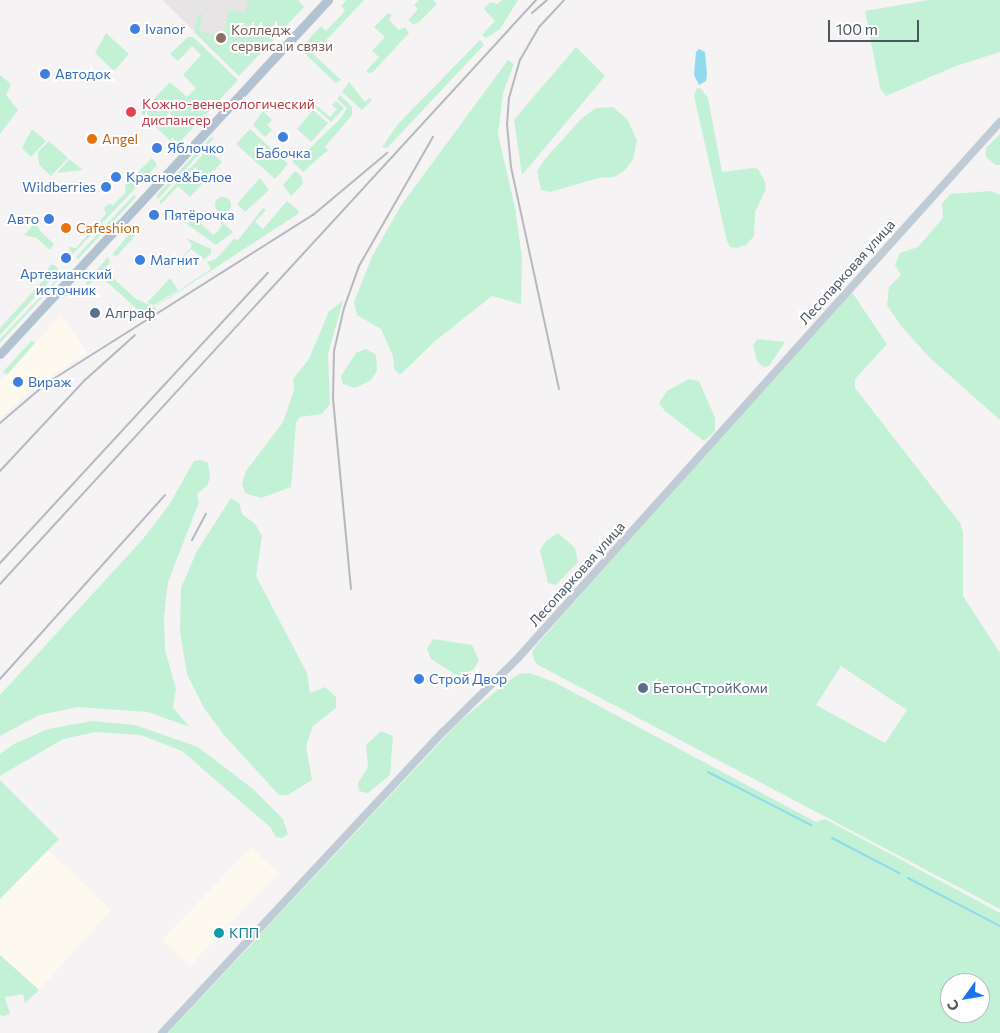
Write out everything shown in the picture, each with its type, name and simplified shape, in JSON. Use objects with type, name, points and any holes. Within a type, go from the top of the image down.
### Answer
[{"type":"main road","points":[[0,354],[328,0]]},
{"type":"street","name":"Лесопарковая улица","points":[[162,1033],[444,731],[518,658],[1000,122]]},
{"type":"shaded area","name":"Колледж сервиса и связи","points":[[162,0],[249,0],[231,66]]},
{"type":"shaded area","points":[[61,315],[87,353],[36,386],[0,418],[0,382]]},
{"type":"shaded area","points":[[251,847],[278,873],[190,966],[162,940]]},
{"type":"shaded area","points":[[48,850],[111,910],[39,990],[0,955],[0,896]]},
{"type":"green space","points":[[248,0],[298,0],[304,7],[239,76],[194,32],[198,15],[203,13],[199,31],[223,36],[229,10],[245,13]]},
{"type":"green space","points":[[346,0],[364,0],[313,54],[341,80],[336,83],[300,49],[321,26],[326,31],[345,11],[341,6]]},
{"type":"green space","points":[[419,0],[433,0],[437,4],[418,23],[413,24],[408,20],[418,9],[414,5]]},
{"type":"green space","points":[[502,0],[518,0],[500,29],[486,38],[482,35],[495,21],[484,9],[490,2],[497,4]]},
{"type":"green space","points":[[929,0],[1000,0],[1000,52],[956,66],[886,96],[880,88],[865,11]]},
{"type":"green space","points":[[388,13],[392,15],[389,20],[399,30],[405,27],[409,33],[373,72],[368,73],[366,71],[379,57],[372,51],[385,37],[374,27]]},
{"type":"green space","points":[[106,33],[129,54],[114,71],[95,53]]},
{"type":"green space","points":[[188,37],[193,37],[238,80],[176,146],[141,113],[170,82],[187,97],[196,88],[183,75],[201,55],[192,46],[178,61],[170,54]]},
{"type":"green space","points":[[480,40],[484,45],[387,148],[382,147],[398,124]]},
{"type":"green space","points":[[576,47],[605,76],[522,175],[514,120]]},
{"type":"green space","points":[[508,60],[514,64],[503,93],[498,134],[515,208],[522,258],[521,304],[492,296],[435,341],[400,375],[394,369],[393,356],[381,329],[357,315],[354,302],[372,257],[400,207]]},
{"type":"green space","points":[[0,75],[11,84],[6,95],[18,110],[0,134]]},
{"type":"green space","points":[[349,82],[365,102],[370,98],[372,100],[362,110],[342,92]]},
{"type":"green space","points":[[697,88],[701,89],[708,98],[722,172],[758,169],[765,182],[766,189],[755,212],[754,236],[746,245],[737,248],[730,247],[727,241],[694,96]]},
{"type":"green space","points":[[340,95],[352,107],[352,115],[325,147],[328,150],[303,172],[292,161],[305,153],[341,118],[347,108],[337,99]]},
{"type":"green space","points":[[336,101],[344,108],[331,122],[314,107],[316,105],[330,117],[337,109],[332,105]]},
{"type":"green space","points":[[613,107],[627,119],[637,140],[633,160],[625,170],[614,177],[598,178],[550,192],[541,190],[537,171],[545,159],[583,117],[596,108]]},
{"type":"green space","points":[[313,110],[328,123],[311,142],[297,129]]},
{"type":"green space","points":[[263,111],[272,120],[267,125],[272,130],[265,137],[253,125]]},
{"type":"green space","points":[[32,129],[46,141],[31,157],[22,148]]},
{"type":"green space","points":[[250,129],[288,164],[275,179],[236,144]]},
{"type":"green space","points":[[1000,134],[1000,165],[996,165],[986,157],[986,148]]},
{"type":"green space","points":[[211,137],[214,138],[157,200],[157,195]]},
{"type":"green space","points":[[49,141],[68,158],[51,176],[39,165],[38,152]]},
{"type":"green space","points":[[208,149],[222,162],[190,197],[178,186],[161,204],[159,202]]},
{"type":"green space","points":[[152,158],[157,165],[73,254],[68,247],[76,248],[106,214],[104,208],[109,204],[113,205],[126,192],[125,185]]},
{"type":"green space","points":[[69,159],[83,170],[57,173]]},
{"type":"green space","points":[[295,171],[302,177],[303,184],[291,196],[283,185]]},
{"type":"green space","points":[[260,178],[269,190],[245,212],[237,204]]},
{"type":"green space","points":[[991,191],[1000,195],[1000,420],[930,358],[901,326],[887,305],[889,287],[901,275],[895,265],[900,253],[918,247],[943,218],[942,204],[950,194]]},
{"type":"green space","points":[[134,195],[136,197],[78,259],[76,257]]},
{"type":"green space","points":[[223,197],[231,205],[223,213],[215,205]]},
{"type":"green space","points":[[287,201],[299,211],[298,214],[155,307],[156,310],[146,317],[99,275],[89,285],[85,284],[108,257],[110,262],[104,270],[136,299],[154,307],[211,269],[207,262],[216,259],[234,239],[238,240],[263,208],[266,210],[255,222],[263,229]]},
{"type":"green space","points":[[194,217],[213,235],[218,231],[221,233],[218,230],[222,226],[220,220],[233,232],[216,245],[187,224]]},
{"type":"green space","points":[[36,222],[40,231],[54,244],[50,250],[37,238],[24,235]]},
{"type":"green space","points":[[136,226],[142,232],[139,231],[117,256],[112,255]]},
{"type":"green space","points":[[187,238],[211,249],[211,254],[204,259],[191,249],[179,261],[192,246]]},
{"type":"green space","points":[[52,264],[58,268],[57,273],[0,335],[0,328],[50,273],[47,270]]},
{"type":"green space","points":[[64,272],[64,274],[0,343],[0,339]]},
{"type":"green space","points":[[170,278],[178,290],[154,305],[147,303]]},
{"type":"green space","points":[[851,291],[887,344],[855,379],[855,388],[960,523],[963,532],[963,596],[1000,653],[1000,909],[538,665],[534,660],[532,652]],"holes":[[[841,666],[907,710],[885,743],[816,705]]]},
{"type":"green space","points":[[343,301],[328,354],[330,404],[322,414],[300,417],[296,423],[291,487],[261,498],[245,493],[242,483],[246,471],[283,422],[294,390],[293,379],[309,359],[329,311]]},
{"type":"green space","points":[[757,339],[785,342],[769,366],[763,367],[757,361],[753,346]]},
{"type":"green space","points":[[32,340],[35,343],[7,375],[3,372]]},
{"type":"green space","points":[[366,349],[376,355],[377,371],[371,380],[355,388],[343,384],[341,376],[356,353]]},
{"type":"green space","points":[[689,379],[699,381],[715,418],[715,431],[704,441],[665,411],[659,403],[667,391]]},
{"type":"green space","points":[[201,460],[208,463],[210,478],[207,486],[197,494],[199,502],[168,582],[164,617],[165,650],[176,689],[173,708],[190,727],[148,712],[78,707],[39,715],[0,736],[0,695],[143,539],[169,505],[194,461]]},
{"type":"green space","points":[[231,498],[239,503],[242,514],[255,524],[262,536],[256,576],[307,673],[310,693],[325,687],[336,697],[336,708],[313,726],[306,746],[312,780],[288,795],[279,795],[224,735],[204,708],[187,674],[180,631],[181,588],[197,551]]},
{"type":"green space","points":[[558,533],[575,548],[578,562],[556,585],[548,583],[540,550],[546,541]]},
{"type":"green space","points":[[433,639],[472,645],[479,660],[473,670],[458,676],[431,659],[427,649]]},
{"type":"green space","points":[[530,673],[554,682],[816,822],[825,819],[1000,913],[1000,1033],[168,1033],[459,722],[519,674]]},
{"type":"green space","points":[[92,721],[135,725],[198,747],[253,789],[283,819],[288,834],[282,838],[276,837],[270,827],[182,751],[141,735],[95,732],[63,739],[0,776],[0,754],[14,744],[48,729]]},
{"type":"green space","points":[[381,731],[393,736],[390,775],[368,793],[359,791],[358,783],[368,767],[366,745]]},
{"type":"green space","points":[[0,780],[59,839],[0,899]]},
{"type":"green space","points":[[0,955],[39,990],[25,1003],[23,994],[5,997],[10,1014],[3,1016],[0,1015]]},
{"type":"water","points":[[699,49],[705,52],[707,75],[706,81],[699,85],[694,75],[696,52]]},
{"type":"waterway","points":[[708,772],[811,825]]},
{"type":"waterway","points":[[832,838],[899,873]]},
{"type":"waterway","points":[[908,878],[1000,926]]},
{"type":"railway","points":[[0,584],[536,0]]},
{"type":"railway","points":[[532,13],[547,0]]},
{"type":"railway","points":[[559,389],[511,167],[507,125],[509,98],[520,60],[540,26],[564,0]]},
{"type":"railway","points":[[351,589],[333,399],[334,351],[344,308],[359,266],[433,137]]},
{"type":"railway","points":[[0,423],[47,383],[313,215],[387,153]]},
{"type":"railway","points":[[0,563],[268,273]]},
{"type":"railway","points":[[0,471],[85,380],[135,335]]},
{"type":"railway","points":[[0,679],[165,495]]},
{"type":"railway","points":[[192,540],[206,514]]},
{"type":"place","name":"Ivanor","points":[[135,29]]},
{"type":"place","name":"Колледж сервиса и связи","points":[[221,38]]},
{"type":"place","name":"Автодок","points":[[45,74]]},
{"type":"place","name":"Кожно-венерологический диспансер","points":[[131,112]]},
{"type":"place","name":"Бабочка","points":[[283,137]]},
{"type":"place","name":"Angel","points":[[92,139]]},
{"type":"place","name":"Яблочко","points":[[157,148]]},
{"type":"place","name":"Красное&Белое","points":[[116,177]]},
{"type":"place","name":"Wildberries","points":[[106,187]]},
{"type":"place","name":"Пятёрочка","points":[[154,215]]},
{"type":"place","name":"Авто","points":[[49,219]]},
{"type":"place","name":"Cafeshion","points":[[66,228]]},
{"type":"place","name":"Артезианский источник","points":[[66,258]]},
{"type":"place","name":"Магнит","points":[[140,260]]},
{"type":"place","name":"Алграф","points":[[95,313]]},
{"type":"place","name":"Вираж","points":[[18,382]]},
{"type":"place","name":"Строй Двор","points":[[419,679]]},
{"type":"place","name":"БетонСтройКоми","points":[[643,688]]},
{"type":"place","name":"КПП","points":[[219,933]]}]
